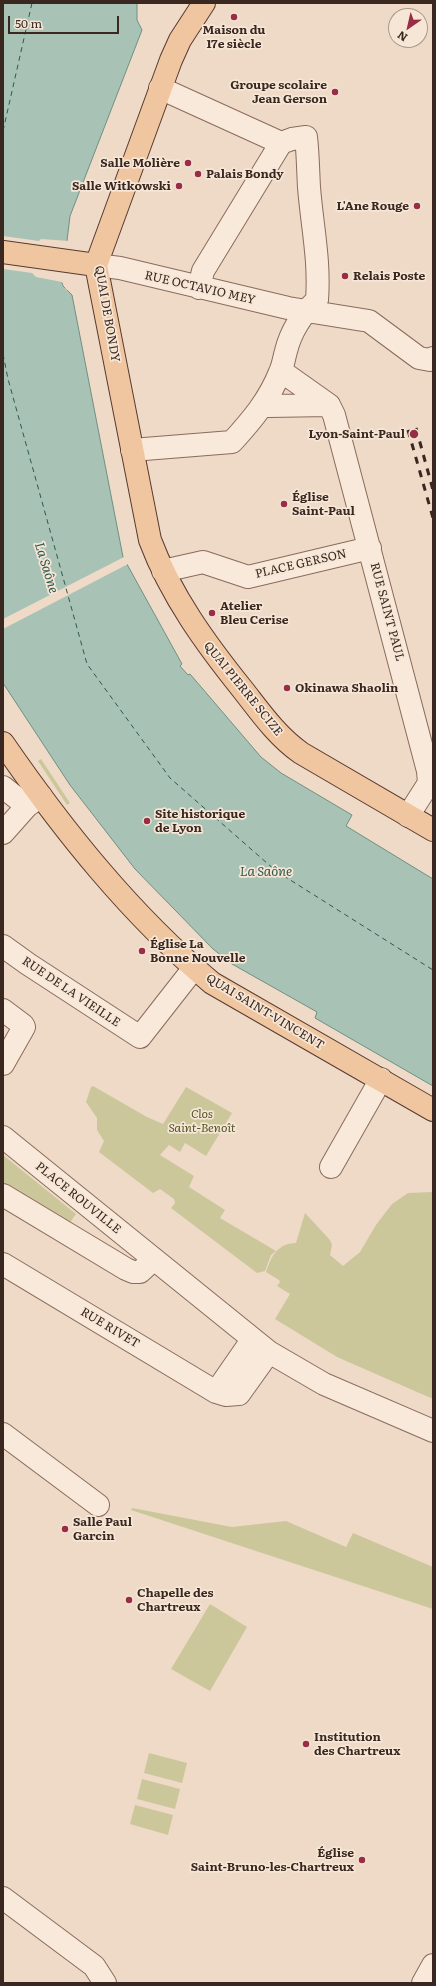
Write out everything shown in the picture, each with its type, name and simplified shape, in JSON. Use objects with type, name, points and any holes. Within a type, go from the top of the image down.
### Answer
[{"type":"main road","name":"QUAI DE BONDY","points":[[153,548],[132,450],[96,265],[160,88],[180,40],[204,3]]},
{"type":"main road","points":[[3,252],[70,260],[96,265]]},
{"type":"main road","name":"QUAI PIERRE SCIZE","points":[[153,548],[163,571],[205,643],[272,728],[285,742],[314,761],[433,830]]},
{"type":"main road","name":"QUAI SAINT-VINCENT","points":[[3,743],[34,801],[112,887],[194,968],[212,983],[433,1110]]},
{"type":"street","points":[[160,88],[281,143]]},
{"type":"street","points":[[132,450],[232,442],[257,415],[264,403],[281,371],[290,340],[313,313],[317,300],[319,278],[306,137],[292,139],[281,143],[203,271],[199,288]]},
{"type":"street","name":"RUE OCTAVIO MEY","points":[[96,265],[120,268],[199,288],[313,313],[369,321],[419,358],[430,360],[433,358]]},
{"type":"street","points":[[281,371],[329,405]]},
{"type":"street","points":[[264,403],[269,406],[329,405]]},
{"type":"street","name":"RUE SAINT PAUL","points":[[329,405],[334,415],[370,548],[428,771],[429,783],[408,816]]},
{"type":"street","name":"PLACE GERSON","points":[[163,571],[203,562],[248,577],[370,548]]},
{"type":"street","name":"QUAI SAINT-VINCENT","points":[[3,787],[34,801]]},
{"type":"street","points":[[3,833],[34,801]]},
{"type":"street","name":"RUE DE LA VIEILLE","points":[[3,946],[140,1037],[194,968]]},
{"type":"street","points":[[3,1010],[24,1027],[3,1064]]},
{"type":"street","points":[[331,1167],[381,1080]]},
{"type":"street","name":"PLACE ROUVILLE","points":[[3,1137],[260,1346],[324,1384],[433,1431]]},
{"type":"street","points":[[3,1195],[126,1269],[133,1272],[140,1272],[147,1268],[153,1260]]},
{"type":"street","name":"RUE RIVET","points":[[3,1264],[216,1392],[260,1346]]},
{"type":"street","points":[[3,1434],[98,1505]]},
{"type":"street","points":[[3,1898],[94,1966],[105,1983]]},
{"type":"street","points":[[423,1983],[433,1965]]},
{"type":"green space","points":[[41,759],[70,803],[67,805],[38,761]]},
{"type":"green space","name":"Clos Saint-Benoît","points":[[93,1086],[147,1117],[163,1124],[186,1087],[232,1113],[206,1156],[185,1143],[180,1152],[169,1145],[160,1155],[194,1176],[189,1187],[225,1210],[220,1218],[276,1251],[271,1255],[265,1271],[257,1273],[171,1208],[175,1203],[174,1199],[160,1189],[153,1193],[99,1152],[104,1141],[97,1130],[97,1118],[86,1102],[91,1087]]},
{"type":"green space","points":[[3,1155],[76,1214],[69,1224],[3,1184]]},
{"type":"green space","points":[[433,1192],[433,1399],[337,1357],[275,1319],[290,1294],[277,1286],[280,1282],[279,1280],[266,1272],[273,1256],[280,1248],[296,1243],[305,1213],[330,1240],[332,1245],[330,1255],[343,1266],[360,1252],[376,1225],[392,1204],[408,1193]]},
{"type":"green space","points":[[132,1508],[232,1527],[286,1521],[346,1547],[353,1533],[433,1567],[433,1609],[131,1510]]},
{"type":"green space","points":[[210,1604],[247,1627],[210,1691],[171,1669]]},
{"type":"green space","points":[[149,1753],[187,1763],[182,1783],[144,1773]]},
{"type":"green space","points":[[142,1779],[180,1789],[175,1809],[137,1799]]},
{"type":"green space","points":[[135,1805],[173,1815],[168,1835],[130,1824]]},
{"type":"water","name":"La Saône","points":[[3,3],[137,3],[137,20],[142,30],[70,216],[62,282],[63,286],[72,295],[123,557],[182,664],[180,666],[188,675],[190,674],[261,757],[281,773],[352,815],[346,826],[433,879],[433,1086],[315,1018],[317,1012],[232,964],[213,949],[135,869],[70,785],[3,683]]},
{"type":"pier","points":[[3,236],[39,241],[41,239],[70,241],[64,282],[68,293],[62,282],[36,277],[32,273],[3,269]]},
{"type":"pier","points":[[124,557],[128,564],[3,629],[3,619]]},
{"type":"ferry route","points":[[3,131],[32,3]]},
{"type":"ferry route","points":[[3,354],[8,379],[87,664],[170,778],[276,871],[433,970]]},
{"type":"railway","points":[[416,428],[433,490]]},
{"type":"railway","points":[[408,430],[433,518]]},
{"type":"place","name":"Maison du 17e siècle","points":[[234,17]]},
{"type":"place","name":"Groupe scolaire Jean Gerson","points":[[335,92]]},
{"type":"place","name":"Salle Molière","points":[[188,163]]},
{"type":"place","name":"Palais Bondy","points":[[198,174]]},
{"type":"place","name":"Salle Witkowski","points":[[179,186]]},
{"type":"place","name":"L'Ane Rouge","points":[[417,206]]},
{"type":"place","name":"Relais Poste","points":[[345,276]]},
{"type":"place","name":"Lyon-Saint-Paul","points":[[414,434]]},
{"type":"place","name":"Église Saint-Paul","points":[[284,504]]},
{"type":"place","name":"Atelier Bleu Cerise","points":[[212,613]]},
{"type":"place","name":"Okinawa Shaolin","points":[[287,688]]},
{"type":"place","name":"Site historique de Lyon","points":[[147,821]]},
{"type":"place","name":"Église La Bonne Nouvelle","points":[[142,951]]},
{"type":"place","name":"Salle Paul Garcin","points":[[65,1529]]},
{"type":"place","name":"Chapelle des Chartreux","points":[[129,1600]]},
{"type":"place","name":"Institution des Chartreux","points":[[306,1744]]},
{"type":"place","name":"Église Saint-Bruno-les-Chartreux","points":[[362,1860]]}]
